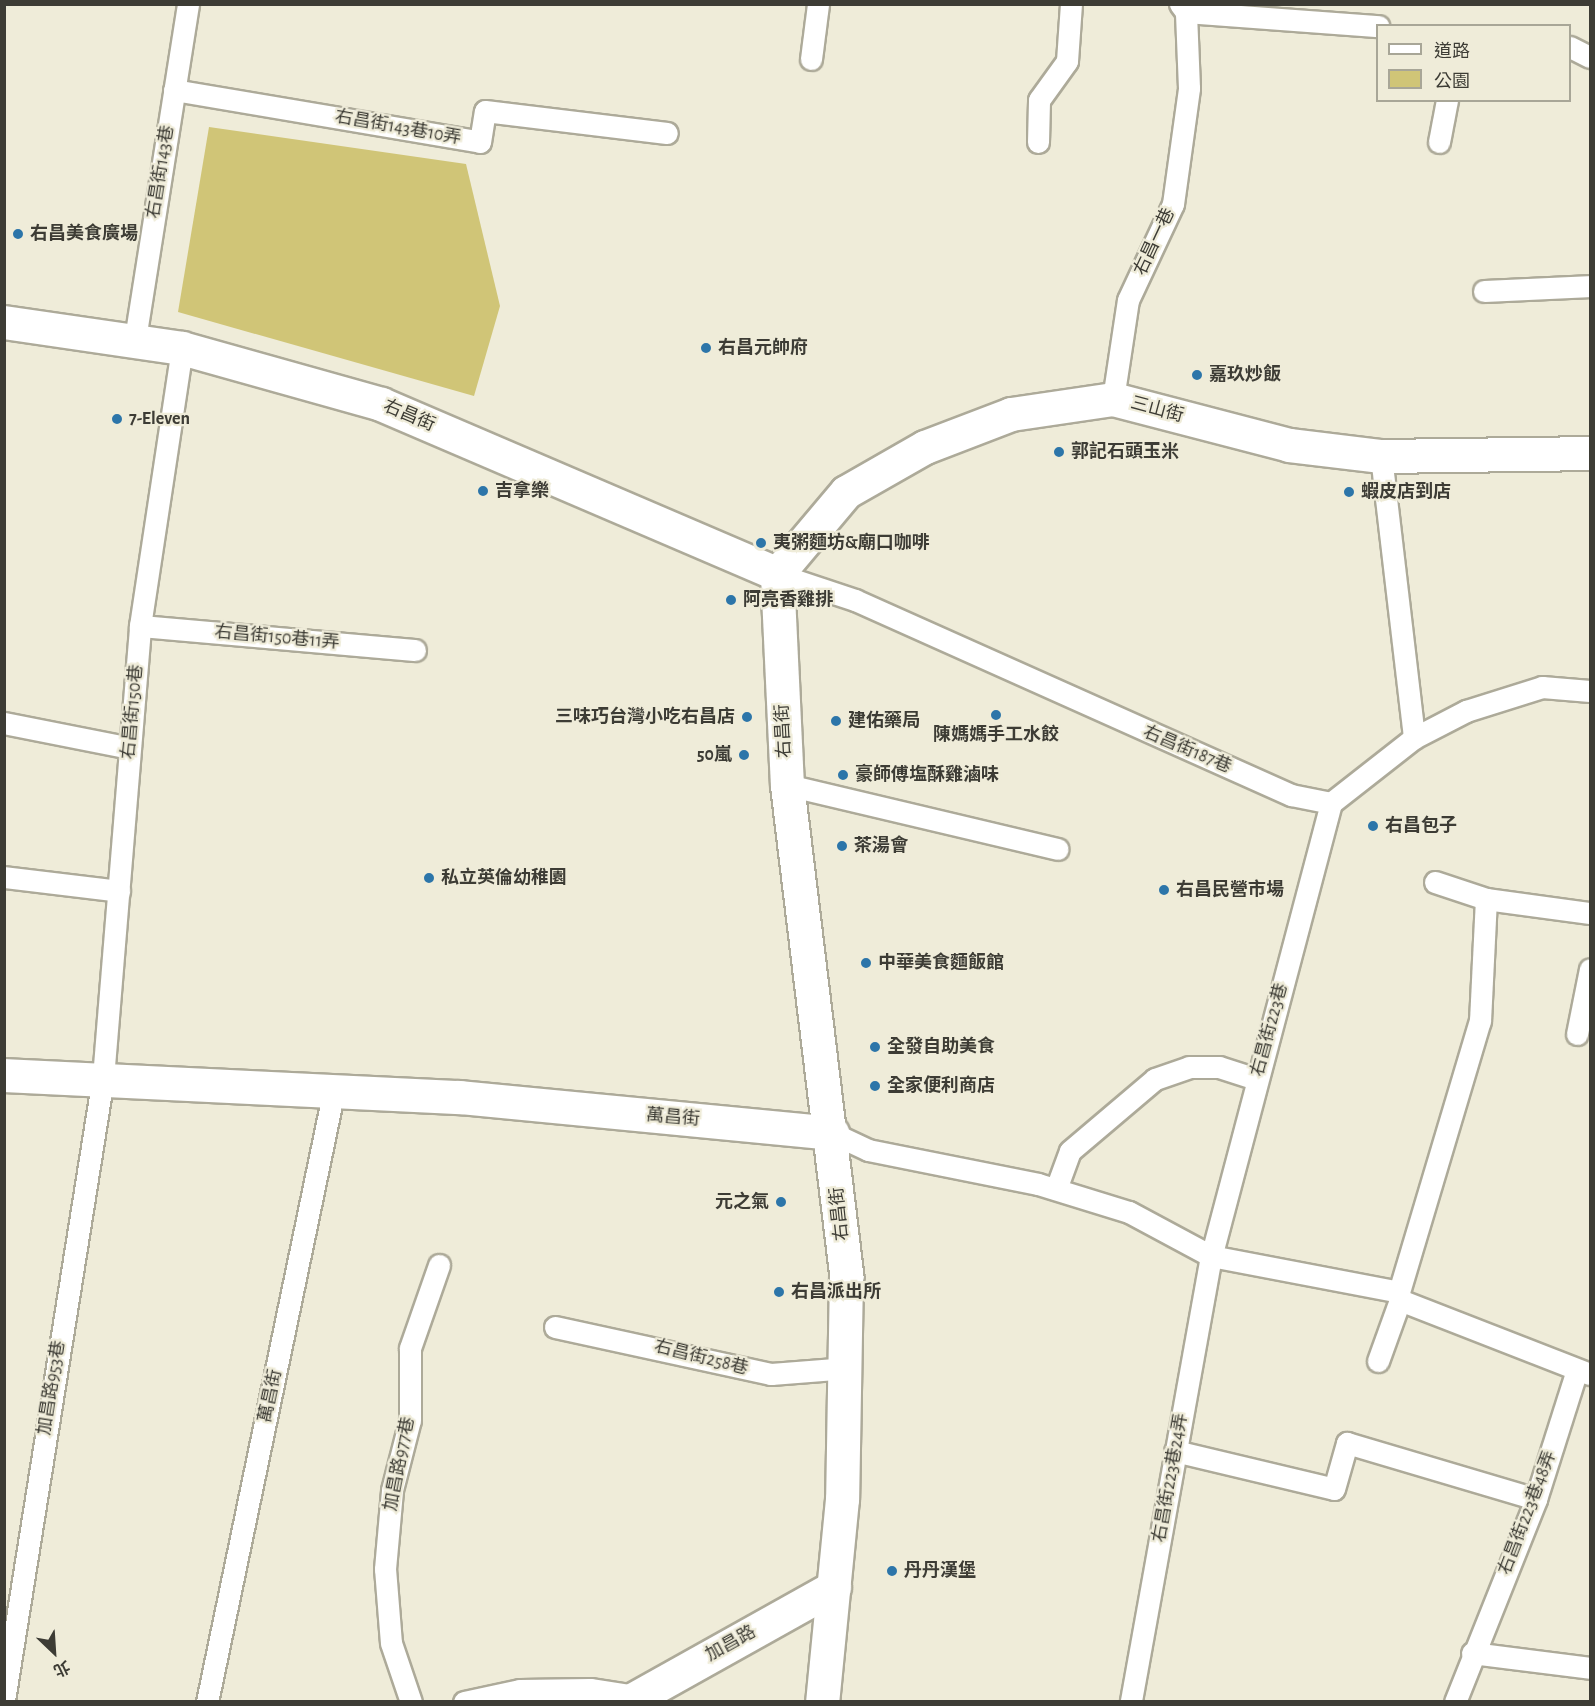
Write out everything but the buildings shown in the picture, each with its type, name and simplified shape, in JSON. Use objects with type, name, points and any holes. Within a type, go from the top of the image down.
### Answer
[{"type":"street","name":"右昌街","points":[[4,322],[135,339],[182,348],[381,404],[777,574],[787,785],[832,1133],[846,1276],[848,1368],[834,1587],[822,1701]]},
{"type":"street","name":"三山街","points":[[777,574],[846,492],[925,447],[1011,414],[1113,399],[1289,445],[1381,456],[1590,453]]},
{"type":"street","name":"萬昌街","points":[[4,1075],[334,1090],[832,1133]]},
{"type":"street","name":"加昌路","points":[[632,1699],[834,1587]]},
{"type":"lane","name":"右昌街143巷","points":[[135,339],[188,4]]},
{"type":"lane","points":[[811,58],[818,4]]},
{"type":"lane","points":[[1038,142],[1039,100],[1066,61],[1071,4]]},
{"type":"lane","name":"右昌一巷","points":[[1113,399],[1128,300],[1173,204],[1189,88],[1183,8],[1376,26]]},
{"type":"lane","points":[[1571,48],[1590,57]]},
{"type":"lane","name":"右昌街143巷10弄","points":[[174,90],[480,142],[485,111],[667,133]]},
{"type":"lane","points":[[1439,142],[1447,102]]},
{"type":"lane","points":[[1484,291],[1590,286]]},
{"type":"lane","name":"右昌街150巷","points":[[103,1078],[140,626],[182,348]]},
{"type":"lane","points":[[1381,456],[1414,738]]},
{"type":"lane","name":"右昌街187巷","points":[[777,574],[855,600],[1291,795],[1331,804]]},
{"type":"lane","name":"右昌街150巷11弄","points":[[140,626],[415,650]]},
{"type":"lane","points":[[1331,804],[1414,738],[1466,711],[1542,687],[1590,691]]},
{"type":"lane","points":[[4,723],[130,748]]},
{"type":"lane","points":[[787,785],[1058,849]]},
{"type":"lane","name":"右昌街223巷","points":[[1211,1256],[1331,804]]},
{"type":"lane","points":[[4,877],[119,891]]},
{"type":"lane","points":[[1435,882],[1486,900],[1590,913]]},
{"type":"lane","points":[[1378,1361],[1400,1296],[1480,1021],[1486,900]]},
{"type":"lane","points":[[1577,1034],[1590,969]]},
{"type":"lane","points":[[1056,1190],[1070,1151],[1155,1079],[1189,1067],[1219,1067],[1257,1079]]},
{"type":"lane","name":"加昌路953巷","points":[[4,1700],[103,1078]]},
{"type":"lane","name":"萬昌街","points":[[207,1701],[334,1090]]},
{"type":"lane","points":[[832,1133],[868,1150],[1056,1190],[1129,1212],[1211,1256],[1400,1296],[1584,1372]]},
{"type":"lane","name":"右昌街223巷24弄","points":[[1132,1701],[1211,1256]]},
{"type":"lane","name":"加昌路977巷","points":[[411,1701],[392,1643],[385,1569],[392,1490],[411,1410],[410,1348],[439,1265]]},
{"type":"lane","name":"右昌街258巷","points":[[555,1327],[771,1374],[848,1368]]},
{"type":"lane","name":"右昌街223巷48弄","points":[[1455,1701],[1584,1372]]},
{"type":"lane","points":[[1175,1451],[1334,1489],[1347,1443],[1536,1499]]},
{"type":"lane","points":[[1472,1653],[1590,1668]]},
{"type":"lane","points":[[464,1701],[520,1690],[590,1689],[632,1699]]},
{"type":"green space","points":[[209,127],[466,164],[500,306],[474,396],[178,312]]},
{"type":"place","name":"右昌美食廣場","points":[[18,234]]},
{"type":"place","name":"右昌元帥府","points":[[706,348]]},
{"type":"place","name":"嘉玖炒飯","points":[[1197,375]]},
{"type":"place","name":"7-Eleven","points":[[117,419]]},
{"type":"place","name":"郭記石頭玉米","points":[[1059,452]]},
{"type":"place","name":"吉拿樂","points":[[483,491]]},
{"type":"place","name":"蝦皮店到店","points":[[1349,492]]},
{"type":"place","name":"夷粥麵坊&廟口咖啡","points":[[761,543]]},
{"type":"place","name":"阿亮香雞排","points":[[731,600]]},
{"type":"place","name":"陳媽媽手工水餃","points":[[996,715]]},
{"type":"place","name":"三味巧台灣小吃右昌店","points":[[747,717]]},
{"type":"place","name":"建佑藥局","points":[[836,721]]},
{"type":"place","name":"50嵐","points":[[744,755]]},
{"type":"place","name":"豪師傅塩酥雞滷味","points":[[843,775]]},
{"type":"place","name":"右昌包子","points":[[1373,826]]},
{"type":"place","name":"茶湯會","points":[[842,846]]},
{"type":"place","name":"私立英倫幼稚園","points":[[429,878]]},
{"type":"place","name":"右昌民營市場","points":[[1164,890]]},
{"type":"place","name":"中華美食麵飯館","points":[[866,963]]},
{"type":"place","name":"全發自助美食","points":[[875,1047]]},
{"type":"place","name":"全家便利商店","points":[[875,1086]]},
{"type":"place","name":"元之氣","points":[[781,1202]]},
{"type":"place","name":"右昌派出所","points":[[779,1292]]},
{"type":"place","name":"丹丹漢堡","points":[[892,1571]]}]
